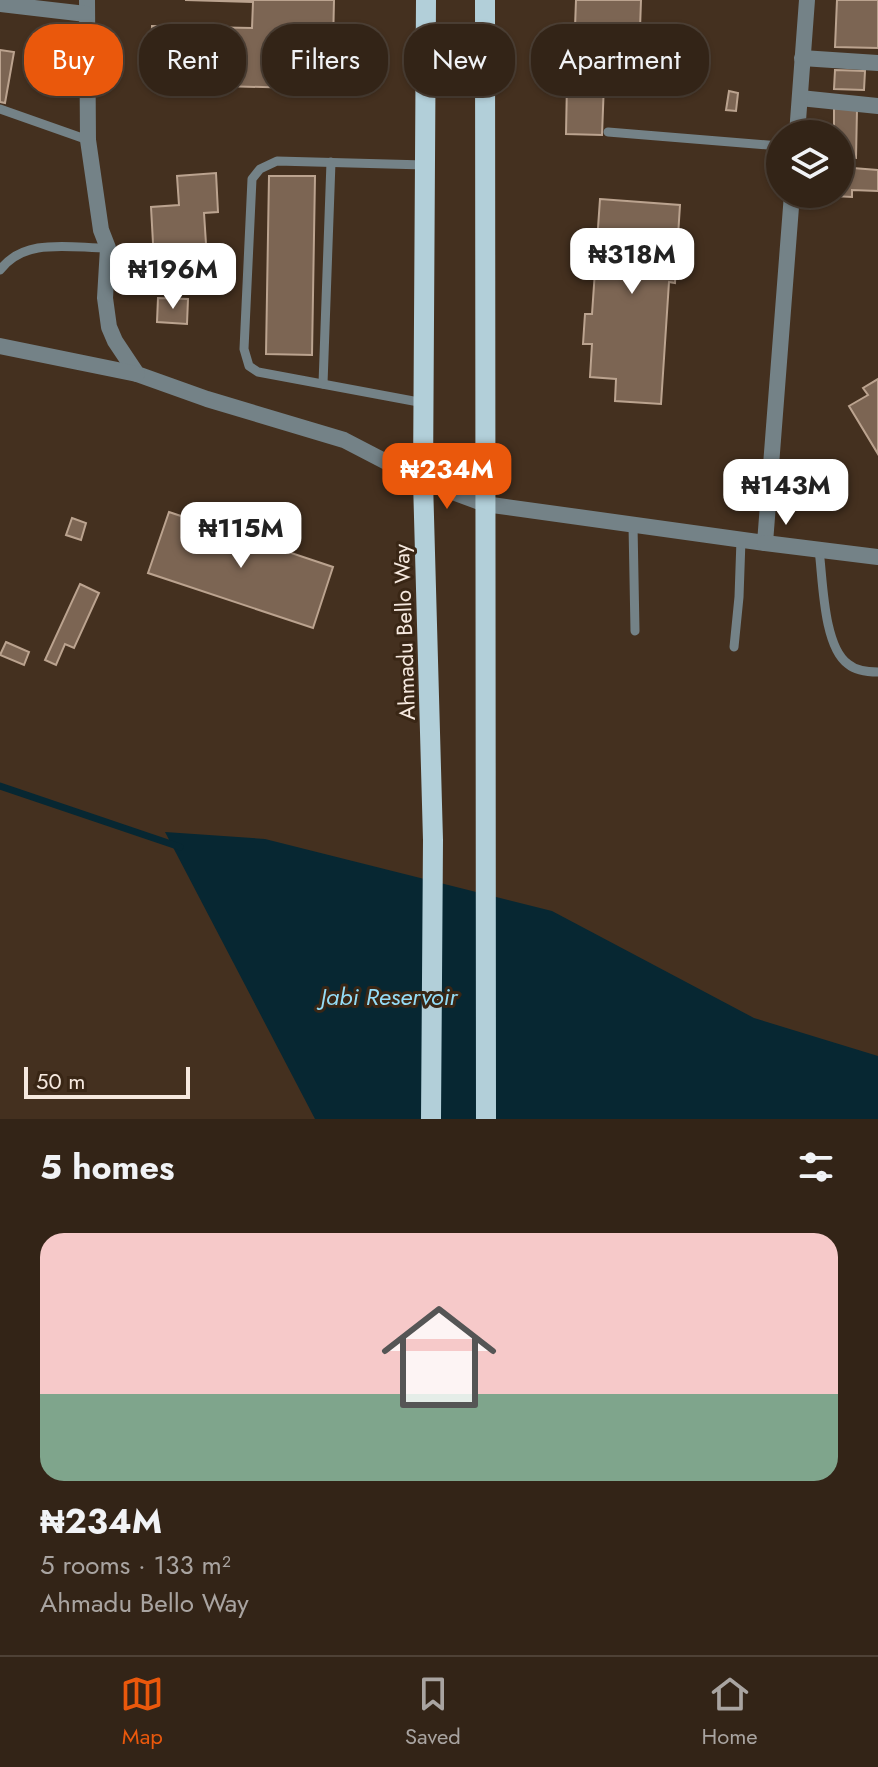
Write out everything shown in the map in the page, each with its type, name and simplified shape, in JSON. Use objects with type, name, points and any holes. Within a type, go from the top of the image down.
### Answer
[{"type":"main road","name":"Ahmadu Bello Way","points":[[426,0],[423,481],[433,840],[431,1119]]},
{"type":"main road","points":[[485,0],[486,1119]]},
{"type":"street","points":[[798,120],[807,0]]},
{"type":"street","points":[[0,4],[87,7],[88,140],[101,230],[108,248],[105,298],[109,327],[137,374]]},
{"type":"street","points":[[802,58],[878,63]]},
{"type":"street","points":[[800,98],[878,106]]},
{"type":"street","points":[[765,543],[791,208]]},
{"type":"street","points":[[0,349],[137,374],[207,399],[344,440],[423,481],[485,504],[878,557]]},
{"type":"lane","points":[[0,109],[88,140]]},
{"type":"lane","points":[[608,132],[766,145]]},
{"type":"lane","points":[[424,403],[258,372],[249,366],[244,349],[252,179],[260,169],[277,161],[425,165]]},
{"type":"lane","points":[[323,384],[331,162]]},
{"type":"lane","points":[[0,270],[14,255],[29,248],[108,248]]},
{"type":"lane","points":[[633,525],[635,631]]},
{"type":"lane","points":[[734,647],[741,540]]},
{"type":"lane","points":[[819,550],[830,637],[839,656],[850,666],[878,672]]},
{"type":"water","name":"Jabi Reservoir","points":[[165,832],[265,839],[552,911],[754,1018],[878,1056],[878,1119],[315,1119]]},
{"type":"building","points":[[185,0],[334,0],[333,24],[262,24],[262,87],[246,87],[246,28],[252,28],[253,2]]},
{"type":"building","points":[[576,0],[641,0],[640,24],[575,24]]},
{"type":"building","points":[[837,0],[878,0],[878,48],[835,47]]},
{"type":"building","points":[[0,50],[14,52],[5,103],[0,102]]},
{"type":"building","points":[[835,70],[865,71],[864,90],[834,89]]},
{"type":"building","points":[[729,91],[738,93],[736,111],[726,110]]},
{"type":"building","points":[[567,96],[604,96],[602,135],[566,134]]},
{"type":"building","points":[[834,108],[857,109],[856,158],[854,120],[834,120]]},
{"type":"building","points":[[854,168],[878,170],[878,191],[854,190]]},
{"type":"building","points":[[216,173],[218,212],[204,213],[207,259],[196,260],[197,276],[155,279],[151,207],[179,205],[177,176]]},
{"type":"building","points":[[269,176],[315,176],[312,355],[266,354]]},
{"type":"building","points":[[600,199],[680,205],[675,283],[669,282],[661,404],[615,401],[616,379],[590,377],[592,344],[583,344],[585,314],[592,314]]},
{"type":"building","points":[[158,298],[188,299],[187,324],[157,322]]},
{"type":"building","points":[[878,379],[878,454],[849,406],[868,395],[863,388]]},
{"type":"building","points":[[169,512],[333,567],[313,628],[148,573]]},
{"type":"building","points":[[72,518],[86,523],[81,540],[66,535]]},
{"type":"building","points":[[80,584],[99,593],[74,648],[65,644],[56,665],[45,660]]},
{"type":"building","points":[[6,642],[29,652],[24,665],[0,655]]},
{"type":"waterway","points":[[0,786],[180,847]]}]
